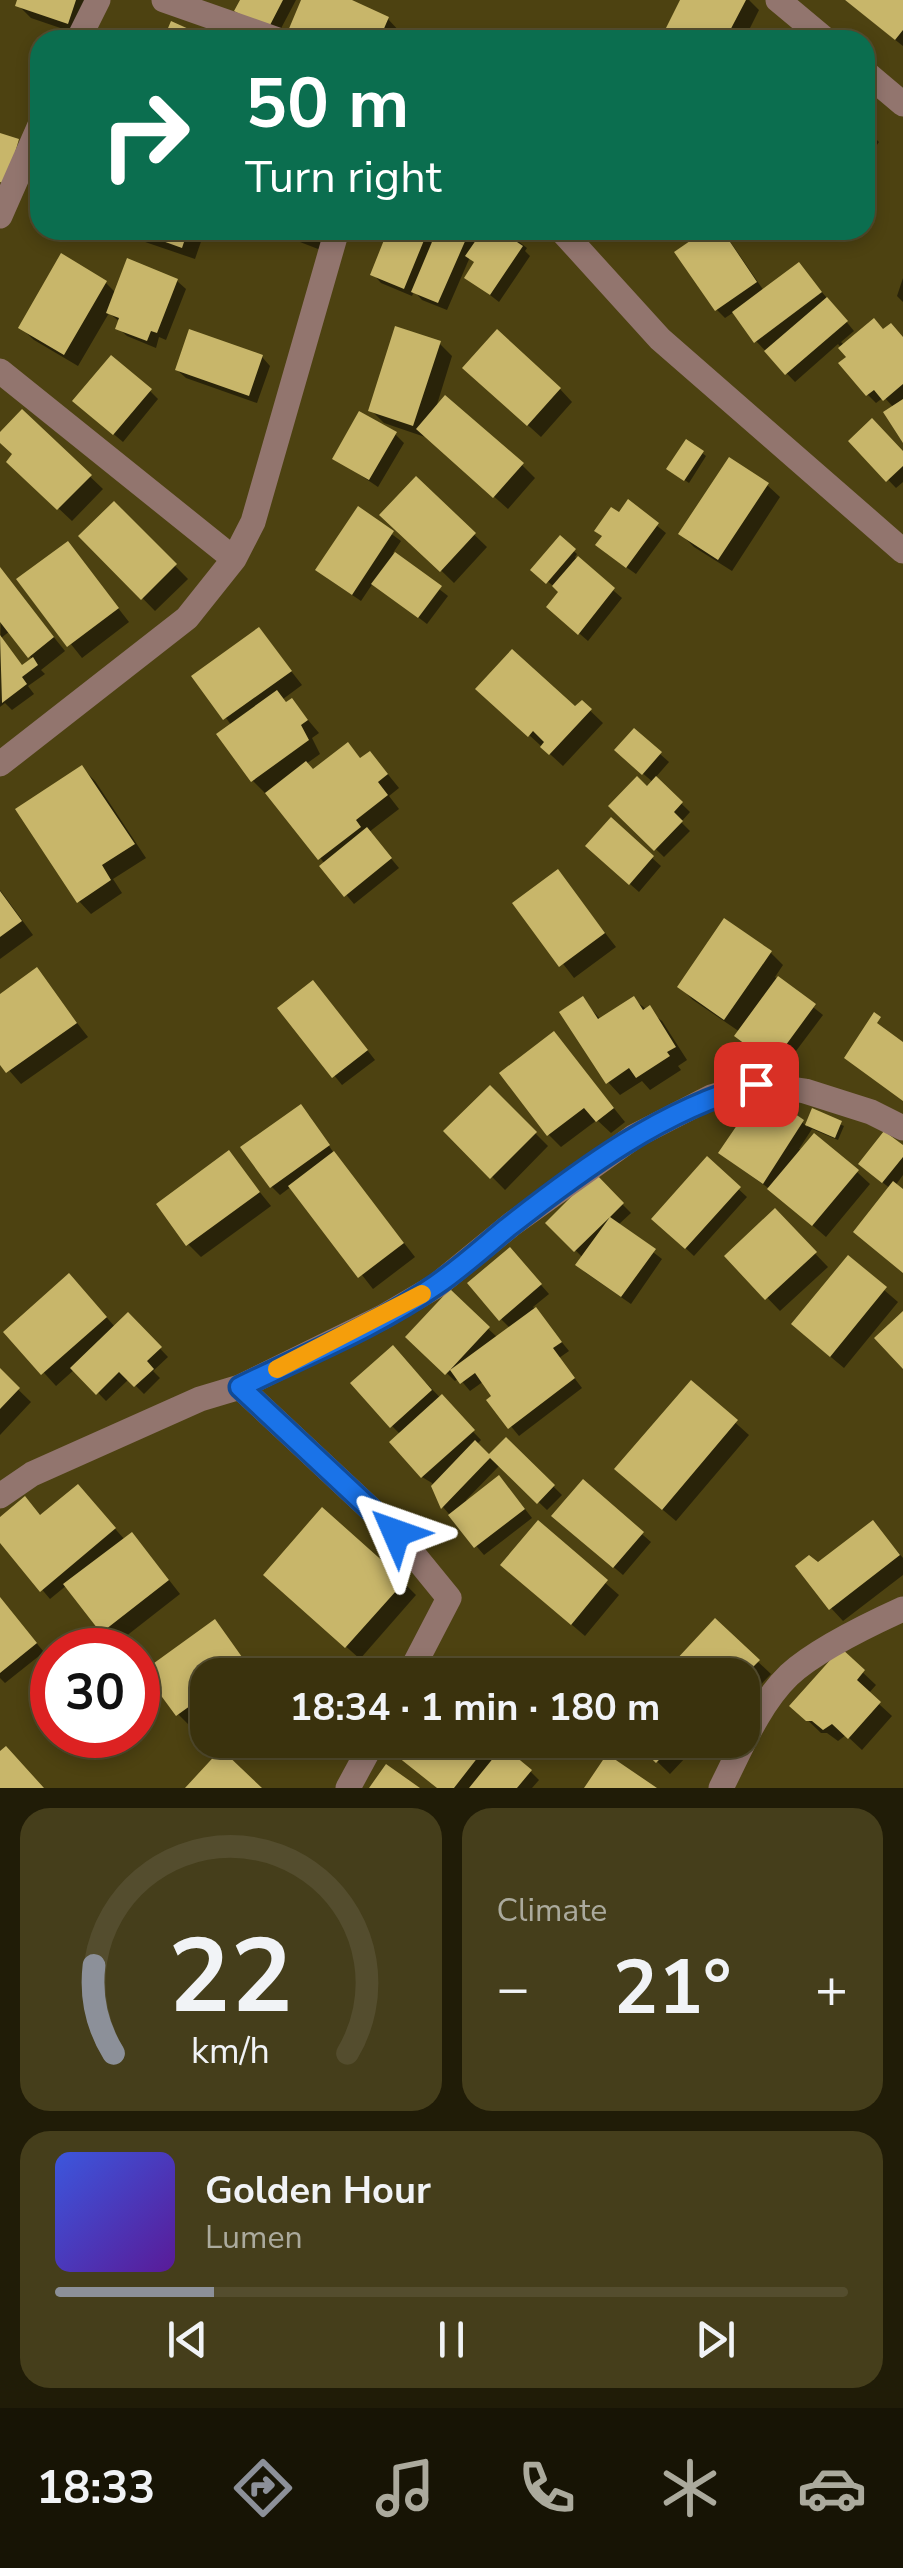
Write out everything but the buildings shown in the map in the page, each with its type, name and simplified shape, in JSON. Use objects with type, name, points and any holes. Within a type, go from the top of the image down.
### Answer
[{"type":"street","points":[[83,30],[98,0]]},
{"type":"street","points":[[164,0],[250,30]]},
{"type":"street","points":[[778,0],[814,30]]},
{"type":"street","points":[[875,80],[903,104]]},
{"type":"street","points":[[0,216],[30,148]]},
{"type":"street","points":[[0,764],[187,618],[234,559],[253,522],[334,240]]},
{"type":"street","points":[[569,240],[660,340],[903,551]]},
{"type":"street","points":[[0,371],[234,559]]},
{"type":"street","points":[[0,1496],[32,1474],[200,1398],[240,1387],[383,1316],[436,1286],[512,1224],[635,1136],[711,1097],[756,1084],[805,1091],[871,1112],[903,1128]]},
{"type":"street","points":[[240,1387],[396,1533],[448,1598],[418,1658]]},
{"type":"street","points":[[721,1788],[754,1724],[789,1676],[860,1629],[903,1609]]},
{"type":"street","points":[[348,1788],[364,1758]]},
{"type":"slow traffic","points":[[277,1369],[422,1294]]},
{"type":"route","points":[[396,1533],[240,1387],[436,1286],[512,1224],[635,1136],[711,1097],[756,1084]]}]
